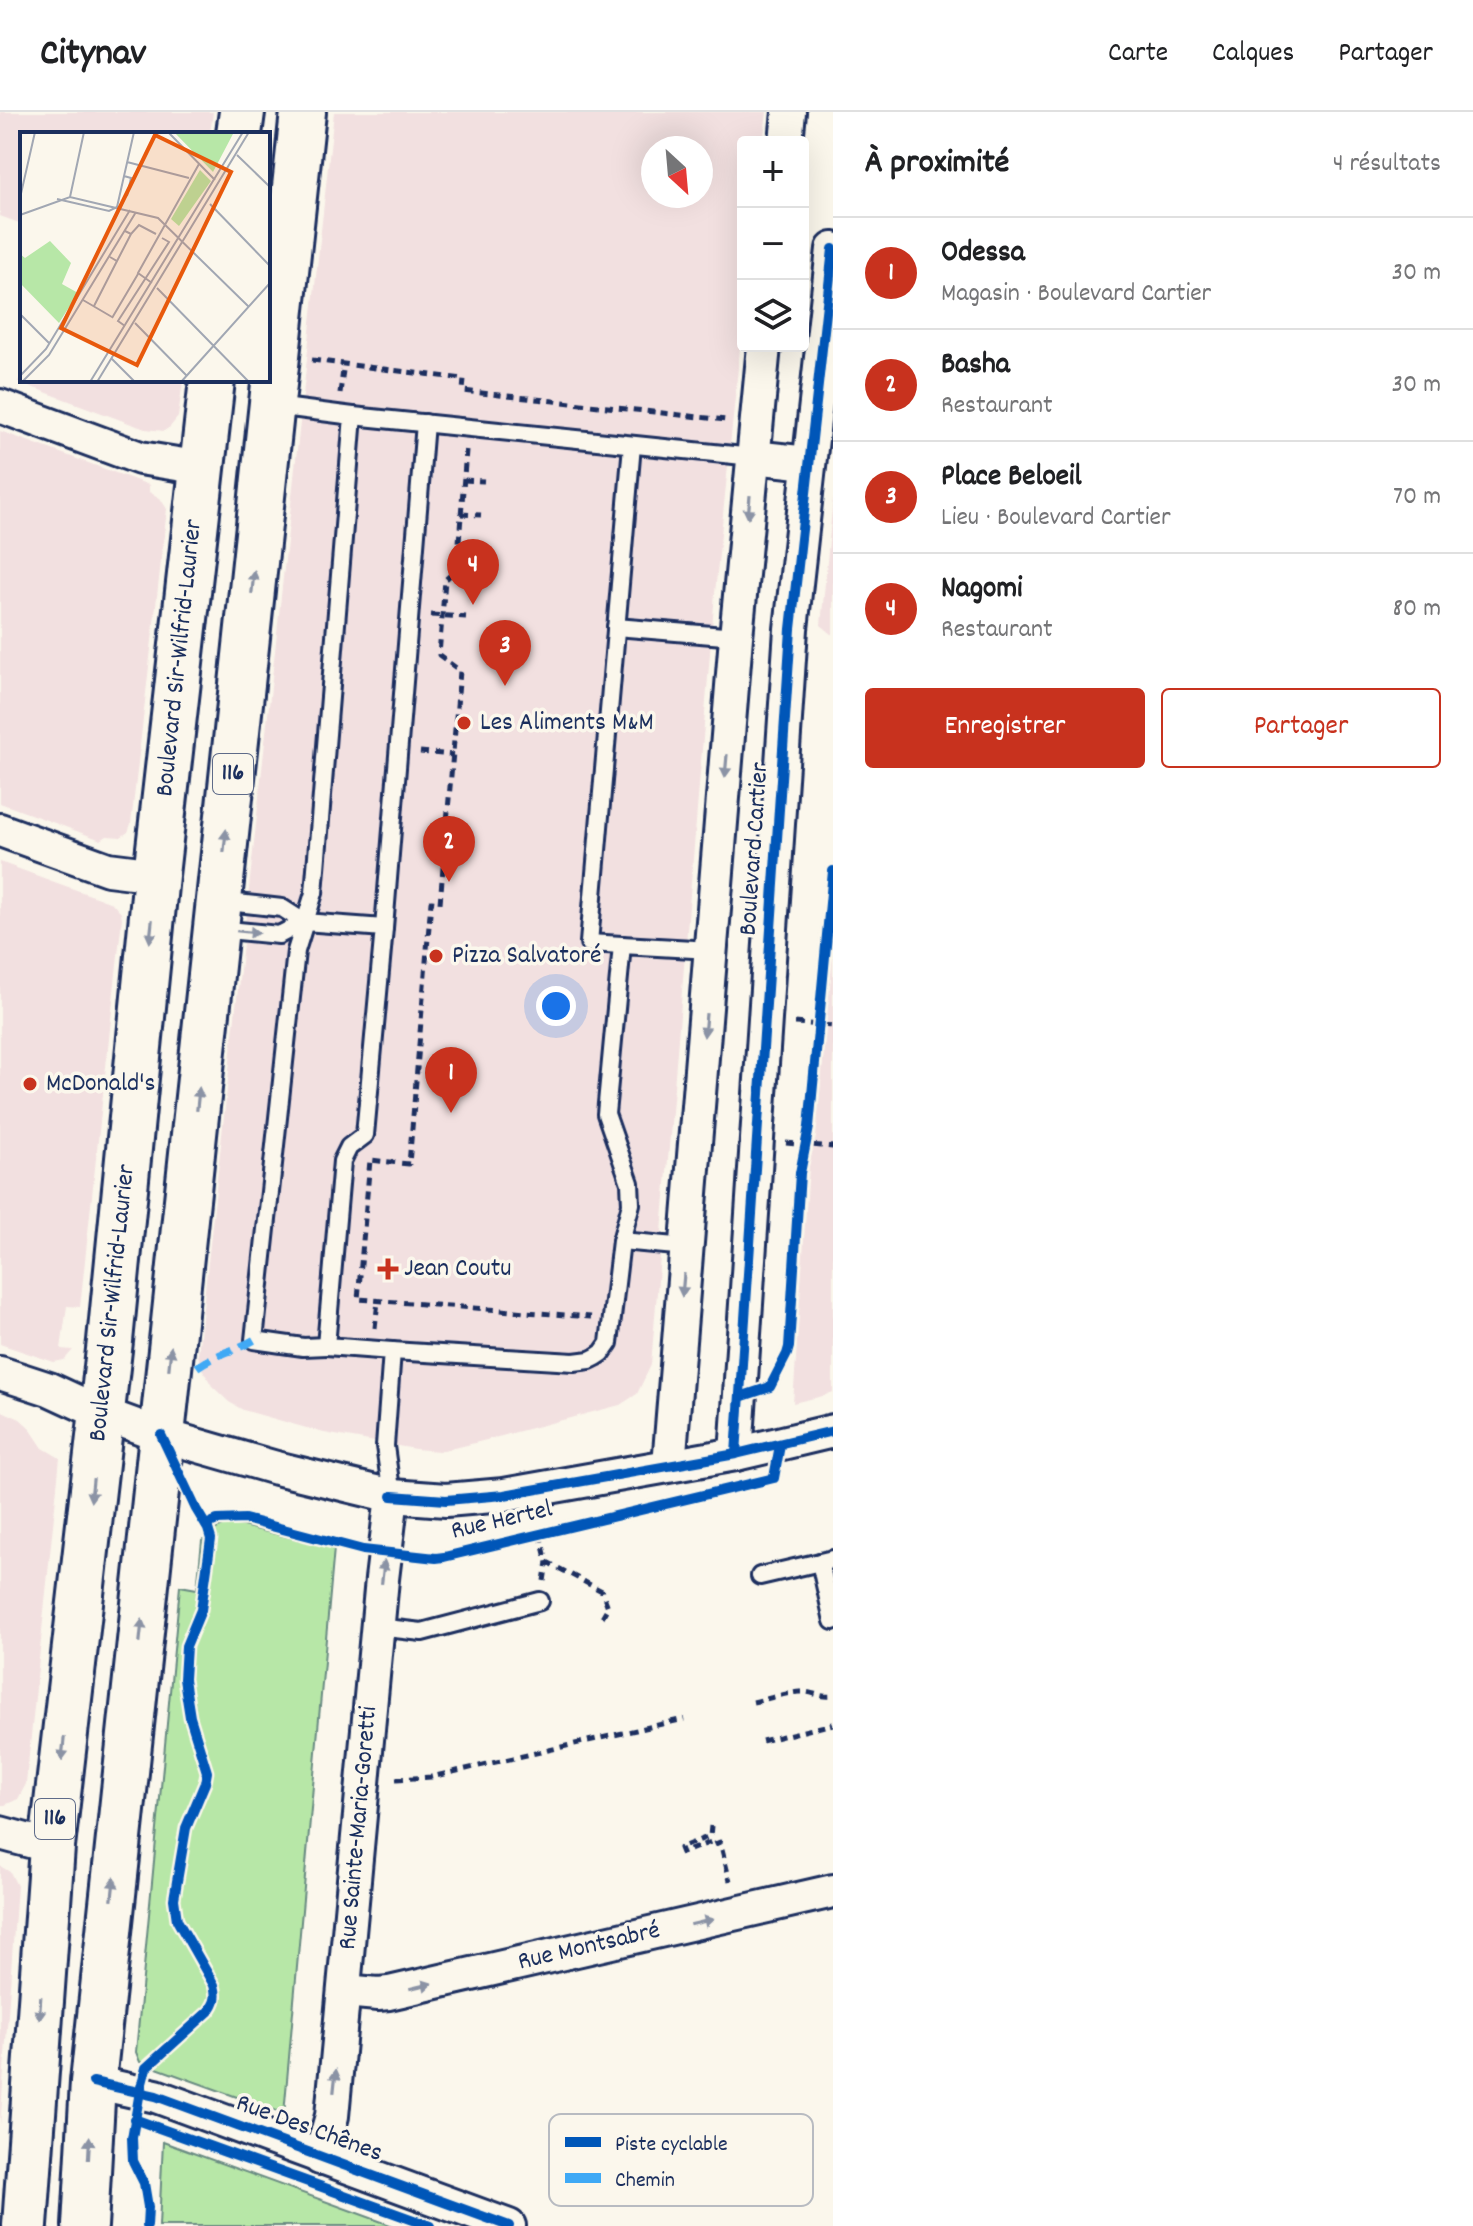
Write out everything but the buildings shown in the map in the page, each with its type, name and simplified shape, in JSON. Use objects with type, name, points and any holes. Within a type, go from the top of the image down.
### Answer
[{"type":"main road","points":[[239,132],[242,112]]},
{"type":"main road","name":"116","points":[[85,2226],[93,2082],[303,112]]},
{"type":"main road","name":"Boulevard Sir-Wilfrid-Laurier","points":[[25,2226],[52,1847],[110,1341],[156,875],[212,382]]},
{"type":"street","points":[[787,136],[789,112]]},
{"type":"street","name":"Boulevard Cartier","points":[[736,1454],[791,629],[833,249]]},
{"type":"street","name":"Boulevard Cartier","points":[[669,1465],[736,637],[763,352]]},
{"type":"street","points":[[0,406],[140,458],[202,468]]},
{"type":"street","points":[[753,457],[808,463]]},
{"type":"street","points":[[0,830],[108,869],[156,875]]},
{"type":"street","name":"Rue Hertel","points":[[0,1373],[49,1389],[101,1413],[161,1435],[276,1468],[392,1496],[446,1500],[504,1495],[736,1454],[833,1431]]},
{"type":"street","name":"Rue Sainte-Maria-Goretti","points":[[320,2158],[332,2116],[392,1496]]},
{"type":"street","points":[[0,1833],[52,1847]]},
{"type":"street","name":"Rue Montsabré","points":[[344,1991],[389,1993],[833,1891]]},
{"type":"street","name":"Rue Des Chênes","points":[[93,2082],[156,2096],[509,2226]]},
{"type":"lane","points":[[272,406],[753,457]]},
{"type":"lane","points":[[353,416],[314,893],[296,951],[254,1340],[303,1347],[559,1362],[590,1360],[602,1353],[609,1343],[621,1241],[631,1204],[630,1183],[606,1114],[622,945]]},
{"type":"lane","points":[[326,1346],[342,1161],[349,1147],[365,1135],[425,423]]},
{"type":"lane","points":[[632,445],[589,943],[711,950]]},
{"type":"lane","points":[[616,627],[736,637]]},
{"type":"lane","points":[[217,915],[282,908],[304,922],[384,928]]},
{"type":"lane","points":[[217,915],[279,935],[304,922]]},
{"type":"lane","points":[[621,1241],[687,1247]]},
{"type":"lane","points":[[392,1351],[385,1446],[392,1496]]},
{"type":"lane","points":[[760,1576],[826,1560],[833,1621]]},
{"type":"lane","points":[[377,1627],[422,1632],[540,1601]]},
{"type":"path","points":[[304,359],[464,379],[463,391],[735,421]]},
{"type":"path","points":[[340,393],[344,362]]},
{"type":"path","points":[[474,450],[466,450],[457,569],[445,580],[439,655],[460,671],[443,882],[440,903],[431,902],[409,1164],[370,1160],[358,1299],[580,1316]]},
{"type":"path","points":[[464,480],[484,481]]},
{"type":"path","points":[[461,514],[481,515]]},
{"type":"path","points":[[458,557],[478,558]]},
{"type":"path","points":[[442,615],[466,617]]},
{"type":"path","points":[[422,752],[454,755]]},
{"type":"path","points":[[818,1040],[821,1009]]},
{"type":"path","points":[[786,1023],[833,1026]]},
{"type":"path","points":[[802,1163],[807,1140]]},
{"type":"path","points":[[777,1142],[807,1140],[833,1147]]},
{"type":"path","points":[[376,1325],[378,1301]]},
{"type":"path","points":[[540,1534],[547,1562],[602,1591],[608,1607],[599,1622]]},
{"type":"path","points":[[753,1702],[799,1692],[833,1696]]},
{"type":"path","points":[[393,1778],[420,1779],[684,1719]]},
{"type":"path","points":[[762,1741],[833,1724]]},
{"type":"path","points":[[711,1826],[710,1836],[680,1848],[682,1853],[711,1842],[713,1845],[720,1842],[725,1861]]},
{"type":"shaded area","points":[[0,112],[213,112],[210,132],[20,132],[20,223],[0,216]]},
{"type":"shaded area","points":[[334,112],[767,112],[764,136],[737,136],[737,352],[740,352],[715,593],[651,1365],[637,1394],[620,1405],[439,1451],[324,1433],[243,1410],[212,1386],[200,1365],[198,1354]]},
{"type":"shaded area","points":[[20,378],[20,382],[183,382],[178,417],[164,431],[145,429],[18,382]]},
{"type":"shaded area","points":[[0,431],[149,485],[149,492],[160,498],[167,509],[131,824],[128,832],[121,837],[107,836],[101,840],[0,803]]},
{"type":"shaded area","points":[[833,499],[833,635],[821,625]]},
{"type":"shaded area","points":[[0,862],[112,903],[122,918],[80,1307],[67,1306],[61,1349],[73,1350],[64,1360],[54,1362],[0,1344]]},
{"type":"shaded area","points":[[833,954],[833,1392],[793,1403],[809,1166],[816,1137]]},
{"type":"shaded area","points":[[0,1410],[20,1419],[43,1448],[60,1458],[26,1784],[18,1799],[5,1805],[0,1805]]},
{"type":"shaded area","points":[[0,1866],[10,1872],[17,1886],[0,2126]]},
{"type":"green space","points":[[230,1523],[334,1548],[284,2114],[140,2062],[136,2052],[180,1586],[197,1589],[202,1541],[216,1529]]},
{"type":"green space","points":[[163,2142],[393,2226],[159,2226]]},
{"type":"marked path","points":[[197,1367],[254,1340]]},
{"type":"cycle path","points":[[736,1454],[791,629],[833,249]]},
{"type":"cycle path","points":[[740,1397],[770,1387],[789,1347],[800,1173],[809,1127],[833,871]]},
{"type":"cycle path","points":[[392,1496],[446,1500],[504,1495],[736,1454],[833,1431]]},
{"type":"cycle path","points":[[147,2226],[144,2183],[133,2161],[132,2138],[146,2068],[209,2011],[216,1996],[214,1985],[177,1920],[174,1899],[186,1828],[207,1772],[190,1717],[184,1679],[186,1646],[201,1610],[211,1539],[161,1435]]},
{"type":"cycle path","points":[[206,1525],[217,1520],[245,1519],[363,1550],[444,1557],[774,1478],[780,1445]]},
{"type":"cycle path","points":[[93,2082],[156,2096],[509,2226]]},
{"type":"cycle path","points":[[134,2119],[430,2226]]},
{"type":"place","name":"Nagomi","points":[[473,605]]},
{"type":"place","name":"Place Beloeil","points":[[505,686]]},
{"type":"place","name":"Les Aliments M&M","points":[[464,723]]},
{"type":"place","name":"Basha","points":[[449,882]]},
{"type":"place","name":"Pizza Salvatoré","points":[[436,956]]},
{"type":"place","name":"McDonald's","points":[[30,1084]]},
{"type":"place","name":"Odessa","points":[[451,1113]]},
{"type":"place","name":"Jean Coutu","points":[[388,1269]]}]
